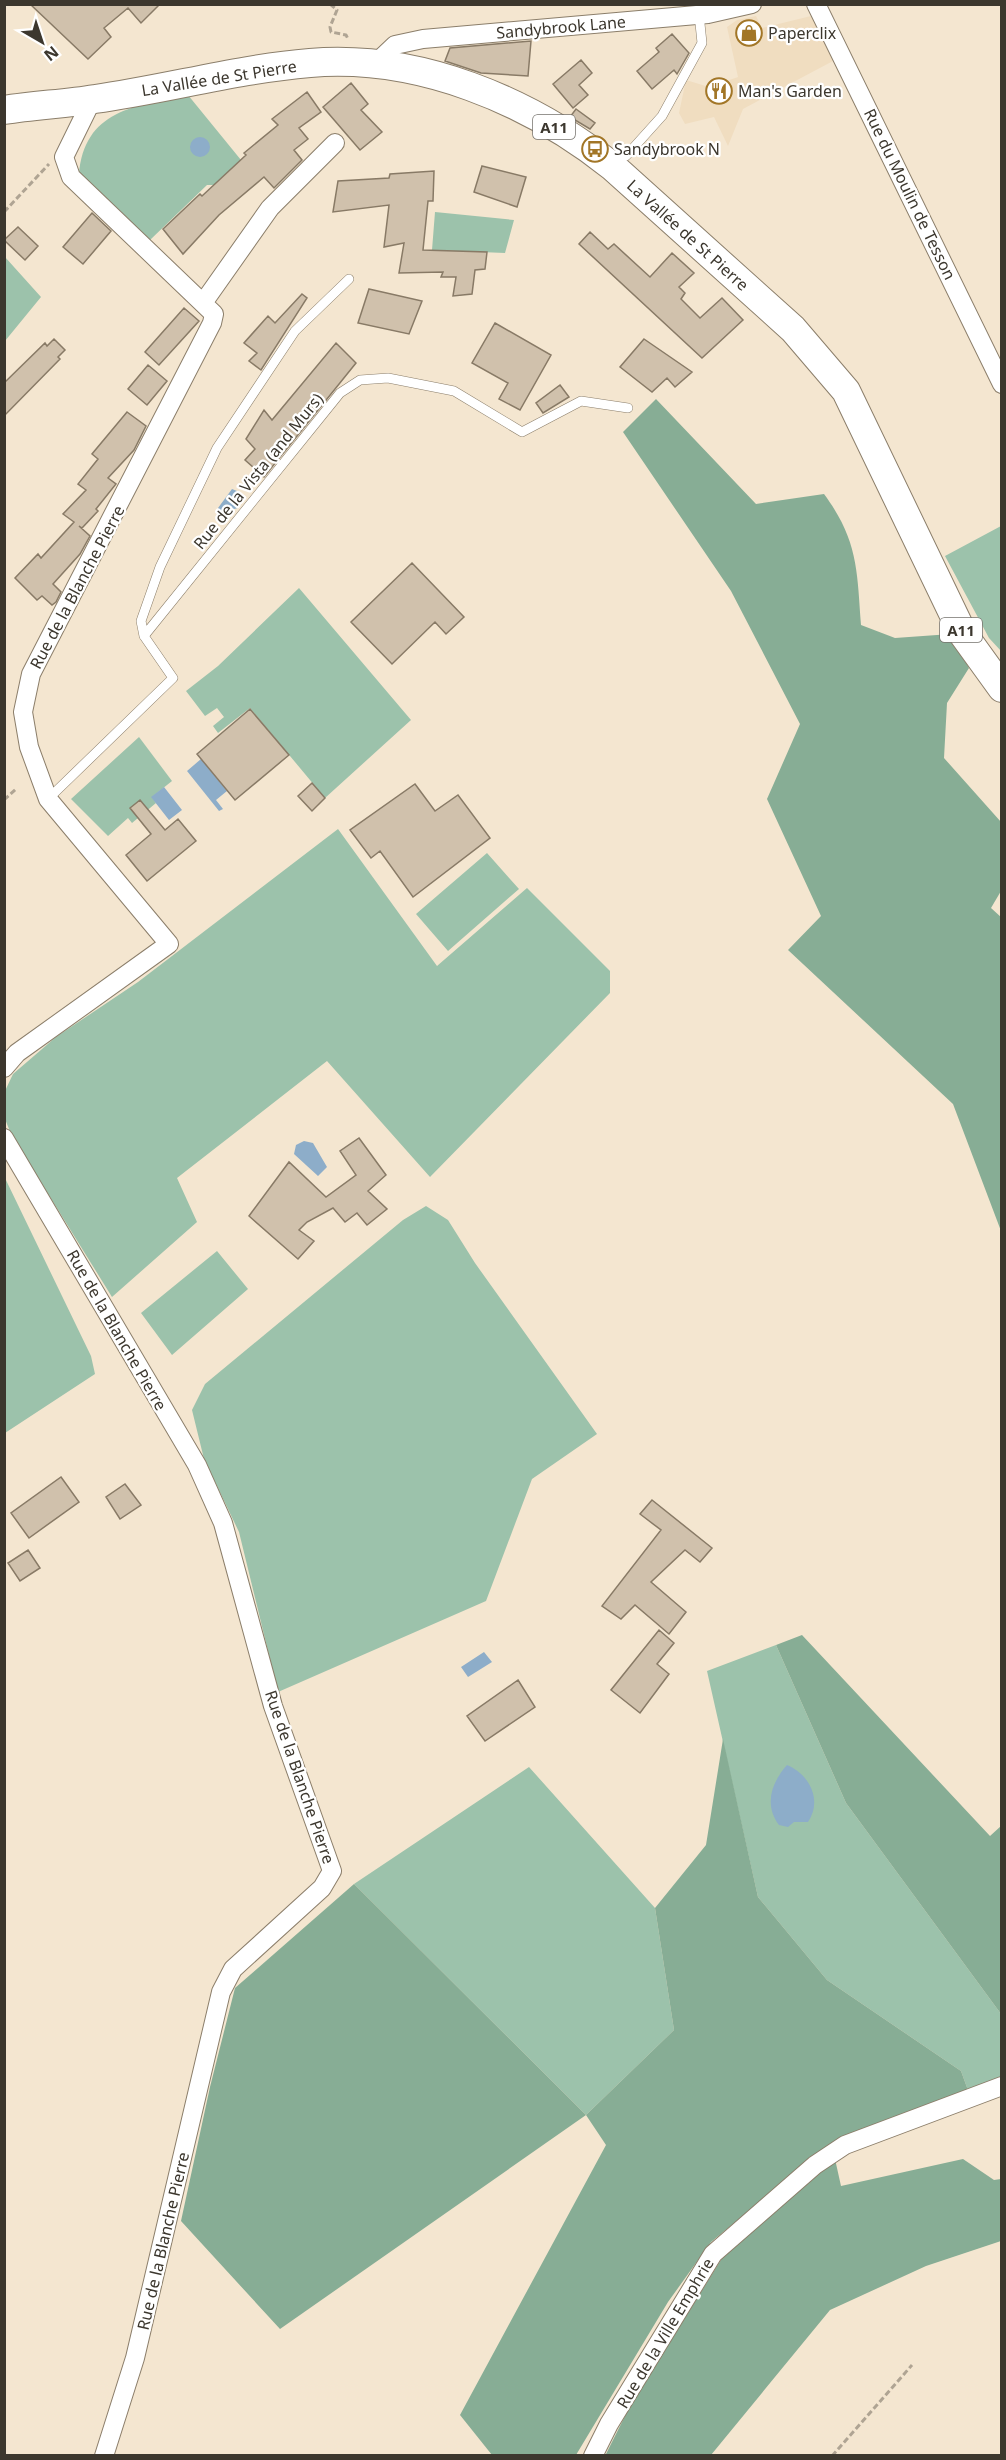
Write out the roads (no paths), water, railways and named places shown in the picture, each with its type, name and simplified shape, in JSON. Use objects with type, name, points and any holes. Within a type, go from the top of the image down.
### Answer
[{"type":"main road","name":"La Vallée de St Pierre","points":[[4,110],[92,100],[243,71],[311,63],[376,63],[409,69],[475,88],[548,123],[589,148],[793,328],[846,391],[963,634],[1002,688]]},
{"type":"street","name":"Sandybrook Lane","points":[[376,63],[395,45],[423,39],[649,19],[752,4]]},
{"type":"street","name":"Rue du Moulin de Tesson","points":[[816,4],[1002,384]]},
{"type":"street","name":"Rue de la Blanche Pierre","points":[[4,1068],[17,1053],[169,944],[48,799],[29,747],[23,712],[31,674],[213,323],[214,314],[71,177],[64,157],[92,100]]},
{"type":"street","points":[[203,303],[270,208],[335,143]]},
{"type":"street","name":"Rue de la Blanche Pierre","points":[[4,1138],[197,1466],[223,1523],[273,1706],[332,1870],[322,1888],[233,1969],[221,1992],[135,2358],[104,2456]]},
{"type":"street","name":"Rue de la Ville Emphrie","points":[[593,2456],[609,2424],[713,2254],[815,2165],[845,2145],[1002,2086]]},
{"type":"lane","points":[[626,156],[662,116],[702,43],[702,11]]},
{"type":"lane","points":[[48,799],[173,678],[144,636],[141,621],[160,567],[217,448],[295,331],[349,279]]},
{"type":"lane","name":"Rue de la Vista (and Murs)","points":[[144,636],[340,393],[360,380],[388,378],[454,392],[522,432],[581,401],[628,408]]},
{"type":"water","points":[[200,137],[207,140],[210,147],[207,154],[200,157],[193,154],[190,147],[193,140]]},
{"type":"water","points":[[232,489],[237,491],[238,508],[219,513],[218,508]]},
{"type":"water","points":[[201,759],[227,791],[216,800],[223,809],[219,811],[187,771]]},
{"type":"water","points":[[164,787],[182,810],[169,820],[151,797]]},
{"type":"water","points":[[304,1141],[313,1143],[327,1167],[318,1176],[294,1154],[296,1145]]},
{"type":"water","points":[[484,1652],[492,1662],[468,1677],[461,1667]]},
{"type":"water","points":[[787,1765],[802,1775],[814,1797],[812,1814],[808,1822],[794,1822],[788,1827],[779,1825],[774,1817],[771,1802],[773,1787]]},
{"type":"place","name":"Paperclix","points":[[749,33]]},
{"type":"place","name":"Man's Garden","points":[[719,91]]},
{"type":"place","name":"Sandybrook N","points":[[595,149]]}]
